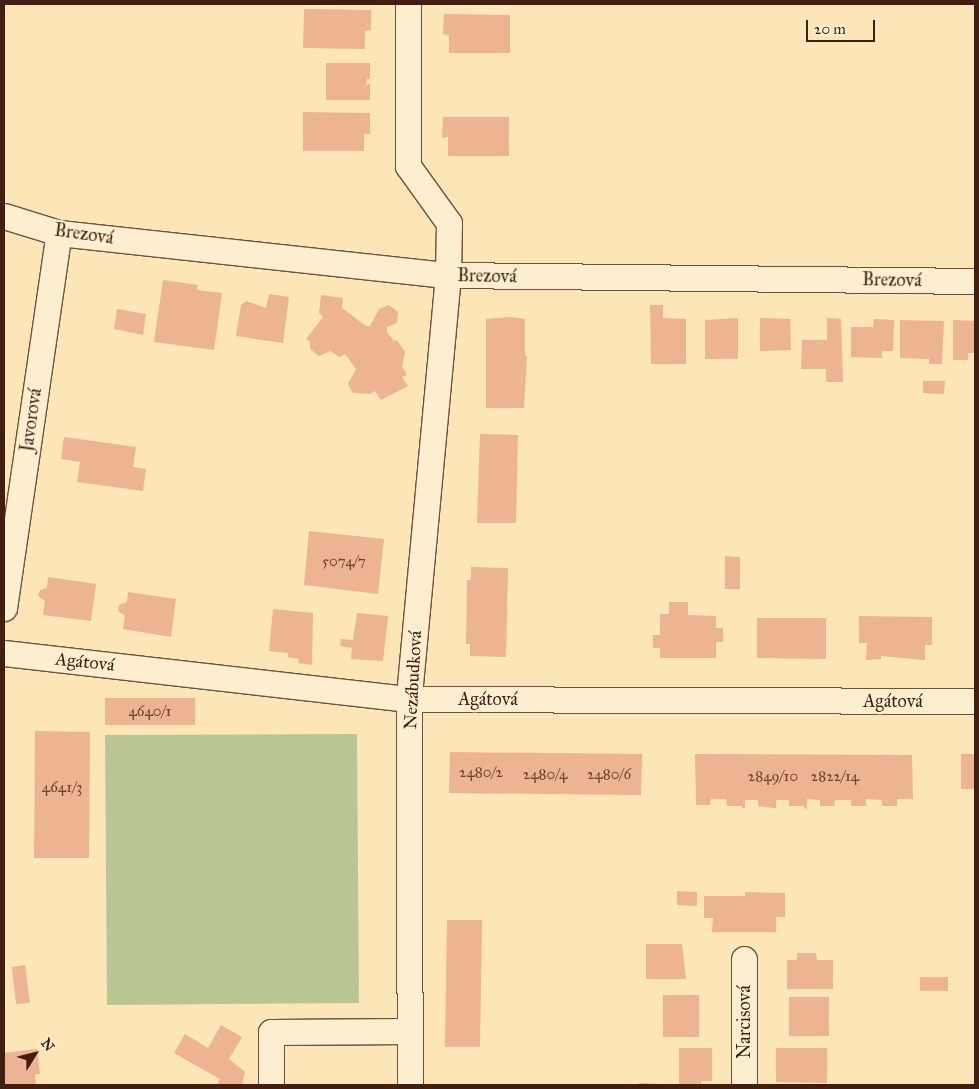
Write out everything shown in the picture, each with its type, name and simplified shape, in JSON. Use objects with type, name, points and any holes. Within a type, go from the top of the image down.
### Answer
[{"type":"street","name":"Nezábudková","points":[[408,4],[408,166],[449,223],[448,276],[409,699],[410,1085]]},
{"type":"street","name":"Brezová","points":[[4,216],[59,233],[448,276],[975,281]]},
{"type":"street","name":"Javorová","points":[[4,608],[59,233]]},
{"type":"street","name":"Agátová","points":[[4,652],[409,699],[975,702]]},
{"type":"street","name":"Narcisová","points":[[744,959],[744,1085]]},
{"type":"street","points":[[271,1085],[271,1032],[410,1031]]},
{"type":"green space","points":[[357,734],[359,1003],[107,1005],[105,735]]},
{"type":"building","points":[[304,9],[371,10],[371,30],[365,31],[365,49],[303,48]]},
{"type":"building","points":[[444,14],[510,15],[510,53],[449,53],[449,35],[443,34]]},
{"type":"building","points":[[326,63],[370,63],[370,79],[367,79],[366,85],[370,84],[370,100],[326,100]]},
{"type":"building","points":[[303,112],[370,113],[370,134],[364,134],[364,151],[303,151]]},
{"type":"building","points":[[443,117],[509,117],[509,156],[448,156],[448,137],[442,138]]},
{"type":"building","points":[[163,280],[198,285],[197,290],[222,293],[214,350],[154,342]]},
{"type":"building","points":[[269,294],[289,297],[283,343],[236,336],[241,305],[246,301],[266,308]]},
{"type":"building","points":[[321,295],[343,298],[342,308],[366,326],[370,326],[379,309],[389,305],[398,312],[397,323],[387,327],[387,332],[394,341],[397,340],[405,352],[402,367],[407,375],[402,377],[408,386],[381,400],[375,391],[370,394],[353,393],[348,384],[356,369],[345,354],[339,357],[331,351],[319,356],[310,349],[310,342],[306,339],[323,317],[319,313]]},
{"type":"building","points":[[650,305],[663,305],[663,318],[686,319],[686,364],[651,364]]},
{"type":"building","points":[[117,309],[146,314],[143,335],[114,329]]},
{"type":"building","points":[[510,317],[525,319],[525,356],[527,356],[524,408],[486,408],[486,319]]},
{"type":"building","points":[[738,318],[738,359],[705,359],[705,320]]},
{"type":"building","points":[[760,318],[790,319],[791,350],[760,351]]},
{"type":"building","points":[[827,318],[841,319],[843,382],[826,382],[826,369],[801,369],[802,340],[827,340]]},
{"type":"building","points":[[874,319],[894,320],[893,351],[882,351],[882,358],[851,357],[851,327],[873,327]]},
{"type":"building","points":[[900,320],[944,321],[942,364],[929,364],[929,359],[900,358]]},
{"type":"building","points":[[953,320],[975,321],[975,353],[968,353],[968,360],[953,360]]},
{"type":"building","points":[[923,381],[945,381],[944,394],[923,393]]},
{"type":"building","points":[[480,434],[518,435],[516,523],[477,523]]},
{"type":"building","points":[[64,437],[136,447],[133,467],[146,469],[143,491],[77,482],[80,462],[61,459]]},
{"type":"building","points":[[309,531],[384,539],[378,594],[304,585]]},
{"type":"building","points":[[725,556],[740,557],[740,589],[725,589]]},
{"type":"building","points":[[471,567],[508,568],[506,657],[470,656],[470,644],[466,644],[467,580],[471,580]]},
{"type":"building","points":[[48,577],[96,584],[91,621],[43,615],[45,601],[38,596],[40,590],[47,588]]},
{"type":"building","points":[[128,592],[176,599],[171,637],[123,629],[125,616],[118,611],[119,605],[127,602]]},
{"type":"building","points":[[669,602],[688,602],[688,615],[716,616],[716,628],[723,628],[723,642],[716,642],[716,658],[660,658],[660,648],[653,648],[653,635],[660,635],[660,614],[669,614]]},
{"type":"building","points":[[273,609],[313,613],[312,665],[298,663],[299,659],[288,657],[288,653],[269,651]]},
{"type":"building","points":[[357,613],[388,616],[383,661],[351,659],[352,648],[340,646],[341,639],[353,640]]},
{"type":"building","points":[[859,616],[932,617],[932,645],[925,645],[925,660],[881,656],[881,659],[866,660],[867,643],[859,643]]},
{"type":"building","points":[[757,618],[826,618],[826,659],[757,658]]},
{"type":"building","points":[[105,698],[195,698],[195,725],[105,725]]},
{"type":"building","points":[[35,731],[90,732],[89,858],[34,858]]},
{"type":"building","points":[[450,752],[642,754],[641,795],[449,793]]},
{"type":"building","points":[[695,754],[912,755],[913,799],[897,799],[897,806],[882,806],[882,800],[866,799],[866,806],[851,806],[851,800],[835,800],[834,806],[820,806],[820,800],[807,799],[807,809],[804,806],[789,806],[789,800],[776,800],[776,808],[758,806],[758,800],[745,800],[745,808],[742,808],[742,806],[727,806],[726,799],[711,799],[710,805],[696,805]]},
{"type":"building","points":[[961,754],[975,754],[975,789],[961,789]]},
{"type":"building","points":[[677,891],[697,892],[697,906],[677,905]]},
{"type":"building","points":[[745,892],[785,893],[785,917],[776,917],[776,932],[712,932],[713,918],[704,918],[704,896],[745,896]]},
{"type":"building","points":[[447,920],[482,920],[480,1047],[445,1047]]},
{"type":"building","points":[[646,944],[682,944],[686,979],[646,979]]},
{"type":"building","points":[[797,953],[816,953],[817,960],[833,960],[833,989],[787,989],[787,960],[797,960]]},
{"type":"building","points":[[25,965],[30,1003],[16,1004],[12,967]]},
{"type":"building","points":[[920,977],[948,977],[948,991],[920,991]]},
{"type":"building","points":[[663,995],[699,995],[699,1037],[663,1037]]},
{"type":"building","points":[[789,997],[829,997],[829,1036],[789,1036]]},
{"type":"building","points":[[221,1025],[242,1037],[229,1059],[245,1072],[242,1085],[217,1085],[220,1079],[174,1053],[185,1034],[208,1048]]},
{"type":"building","points":[[679,1048],[712,1048],[712,1081],[701,1081],[701,1085],[679,1085]]},
{"type":"building","points":[[776,1048],[827,1048],[827,1083],[776,1082]]},
{"type":"building","points":[[37,1049],[40,1074],[35,1074],[36,1085],[4,1085],[4,1053]]},
{"type":"building","points":[[639,1083],[661,1084],[661,1085],[639,1085]]}]
